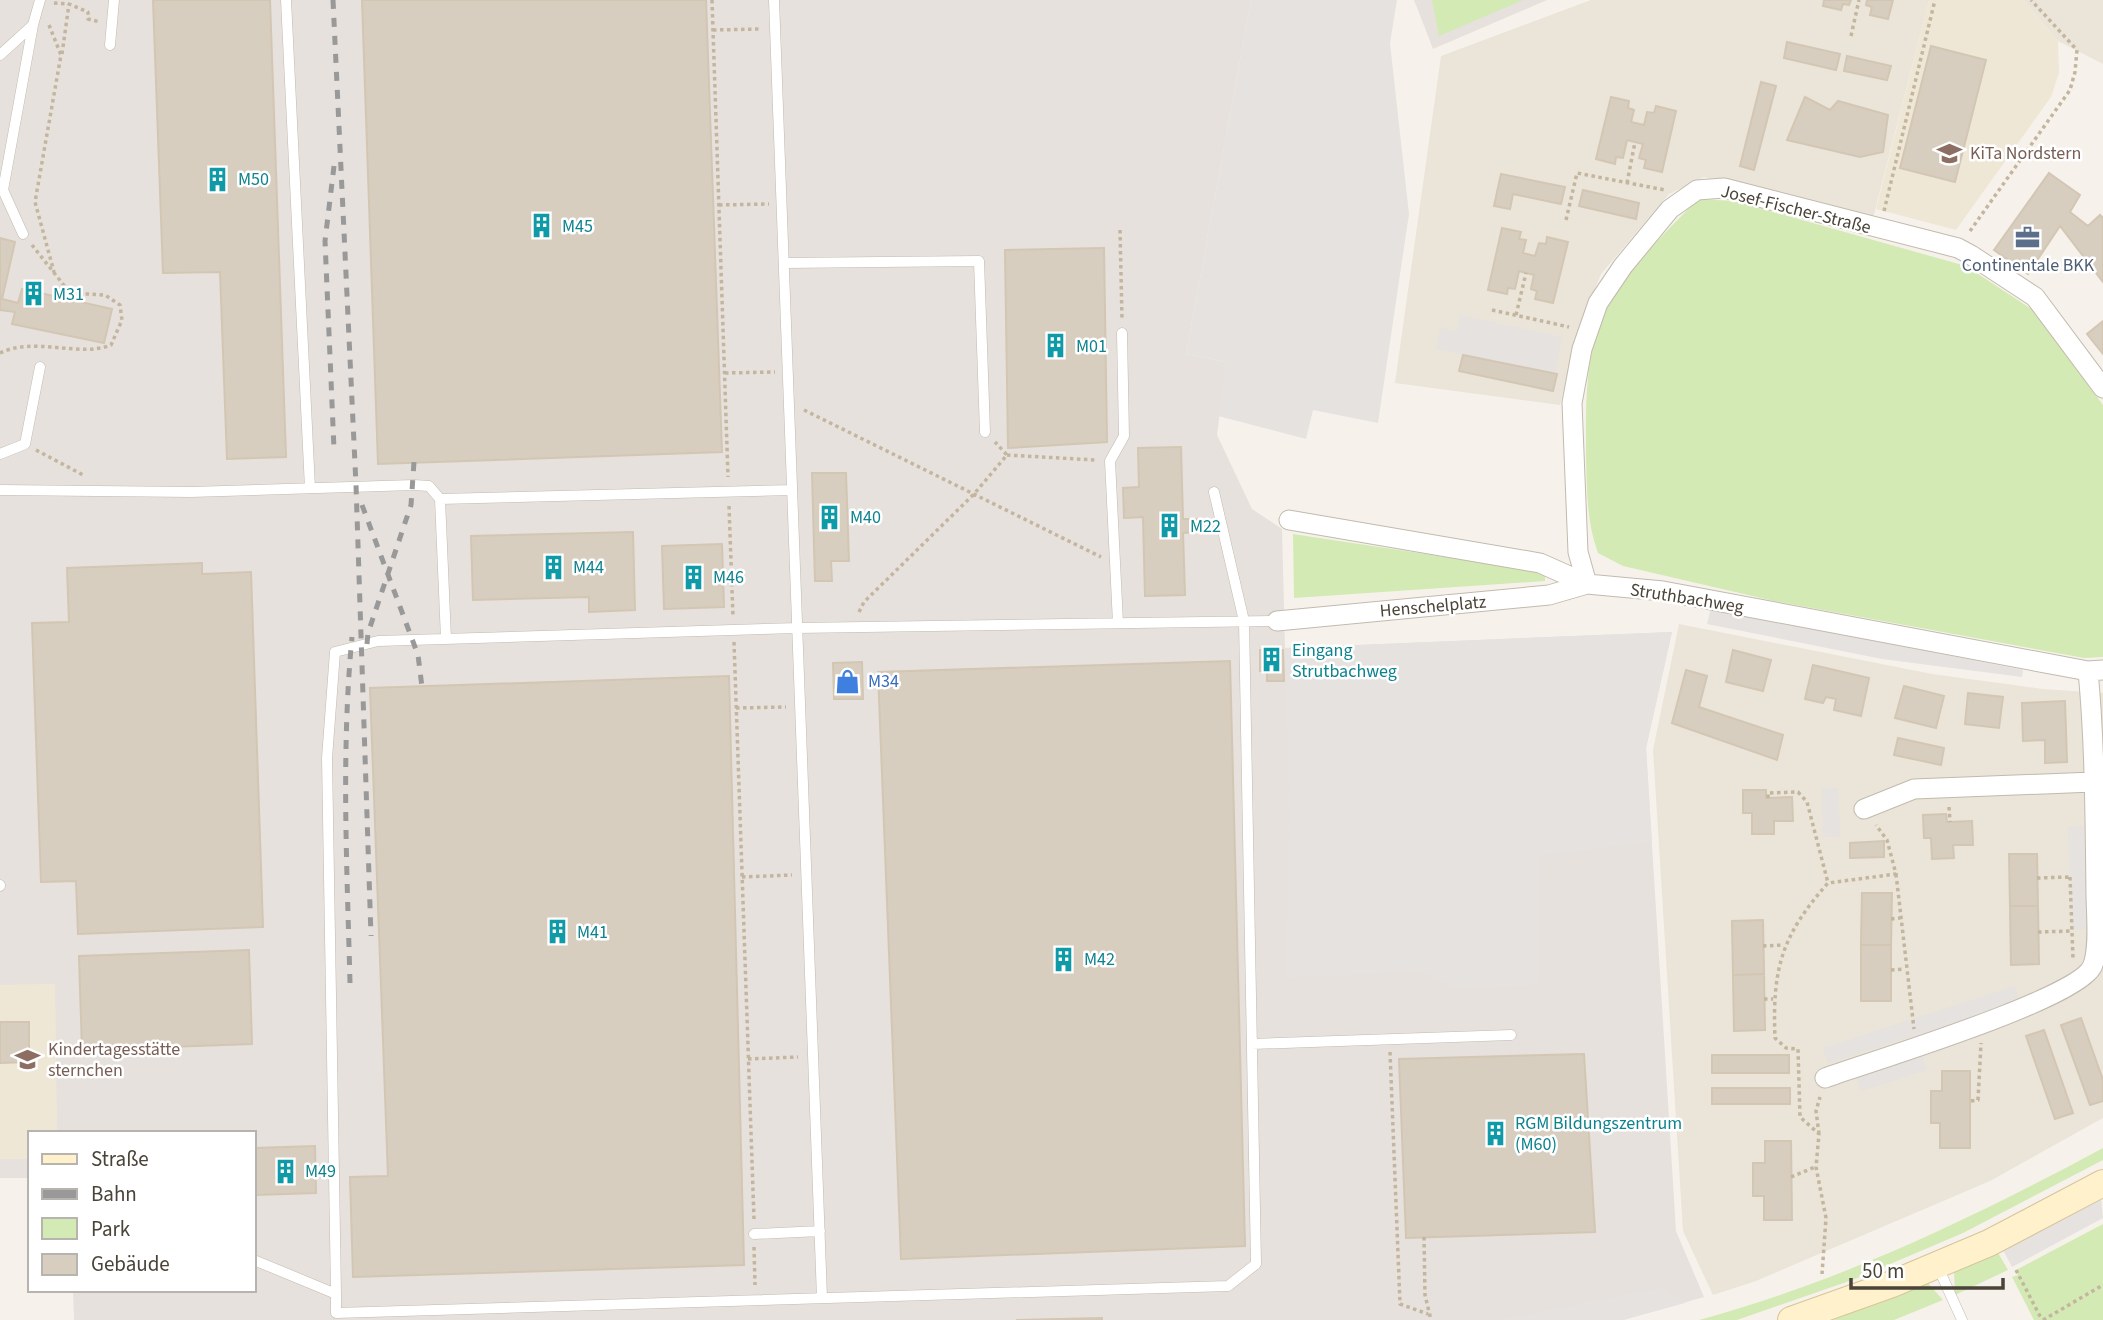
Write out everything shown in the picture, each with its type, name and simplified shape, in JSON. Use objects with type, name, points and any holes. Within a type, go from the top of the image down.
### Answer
[{"type":"main road","points":[[1791,1320],[1937,1265],[1994,1240],[2103,1183]]},
{"type":"street","name":"Josef-Fischer-Straße","points":[[1587,584],[1578,552],[1572,403],[1588,331],[1598,303],[1623,266],[1670,209],[1697,190],[1724,188],[1958,248],[2035,297],[2103,388]]},
{"type":"street","name":"Struthbachweg","points":[[1289,520],[1540,563],[1587,584],[1663,591],[2095,670],[2097,724],[2093,782],[2095,876],[2100,925],[2091,967],[2077,981]]},
{"type":"street","name":"Henschelplatz","points":[[1277,621],[1549,595],[1587,584]]},
{"type":"street","points":[[1864,809],[1914,789],[2093,782]]},
{"type":"street","points":[[1825,1078],[2026,1008],[2077,981]]},
{"type":"lane","points":[[110,45],[114,0]]},
{"type":"lane","points":[[286,0],[310,488]]},
{"type":"lane","points":[[775,0],[822,1298]]},
{"type":"lane","points":[[23,234],[3,190],[33,25],[40,1]]},
{"type":"lane","points":[[0,55],[33,25]]},
{"type":"lane","points":[[784,263],[979,261],[985,432]]},
{"type":"lane","points":[[1118,623],[1110,461],[1124,436],[1122,333]]},
{"type":"lane","points":[[0,454],[25,443],[40,367]]},
{"type":"lane","points":[[0,490],[429,486],[440,499],[446,639]]},
{"type":"lane","points":[[440,499],[792,490]]},
{"type":"lane","points":[[1214,492],[1244,621],[1256,1264],[1228,1286],[336,1313],[327,758],[335,652],[378,641],[797,628],[1244,621],[1277,621]]},
{"type":"lane","points":[[1252,1044],[1511,1035]]},
{"type":"lane","points":[[754,1234],[820,1231]]},
{"type":"lane","points":[[256,1261],[336,1294]]},
{"type":"lane","points":[[1937,1265],[1962,1320]]},
{"type":"path","points":[[712,0],[755,1300]]},
{"type":"path","points":[[1851,36],[1859,0]]},
{"type":"path","points":[[1880,230],[1935,0]]},
{"type":"path","points":[[1958,248],[2070,90],[2077,50],[2031,0]]},
{"type":"path","points":[[61,55],[40,1],[69,4],[88,12],[88,19],[93,22],[112,21]]},
{"type":"path","points":[[54,272],[35,202],[69,4]]},
{"type":"path","points":[[713,30],[775,28]]},
{"type":"path","points":[[1627,183],[1635,142]]},
{"type":"path","points":[[1566,220],[1577,173],[1689,195]]},
{"type":"path","points":[[719,205],[782,203]]},
{"type":"path","points":[[1120,230],[1122,333]]},
{"type":"path","points":[[0,353],[39,345],[98,351],[111,345],[122,320],[120,305],[105,295],[70,293],[23,234]]},
{"type":"path","points":[[1516,315],[1526,273]]},
{"type":"path","points":[[1492,310],[1588,331]]},
{"type":"path","points":[[725,373],[788,371]]},
{"type":"path","points":[[789,403],[1115,564]]},
{"type":"path","points":[[985,432],[1007,455],[1110,461]]},
{"type":"path","points":[[25,443],[112,491]]},
{"type":"path","points":[[853,627],[864,602],[974,494],[1007,455]]},
{"type":"path","points":[[736,708],[800,706]]},
{"type":"path","points":[[1768,797],[1768,793],[1798,792],[1807,802],[1828,883]]},
{"type":"path","points":[[1864,809],[1887,840],[1896,874],[1905,969],[1918,1044]]},
{"type":"path","points":[[742,877],[807,874]]},
{"type":"path","points":[[1819,1134],[1800,1117],[1798,1049],[1786,1048],[1775,1038],[1773,999],[1784,945],[1801,914],[1828,883],[1896,874]]},
{"type":"path","points":[[2038,878],[2095,876]]},
{"type":"path","points":[[2070,877],[2073,973],[2077,981]]},
{"type":"path","points":[[1891,919],[1900,918]]},
{"type":"path","points":[[2038,932],[2073,931]]},
{"type":"path","points":[[1763,946],[1784,945]]},
{"type":"path","points":[[1891,970],[1905,969]]},
{"type":"path","points":[[1764,999],[1773,999]]},
{"type":"path","points":[[1971,1101],[1978,1100],[1982,1023]]},
{"type":"path","points":[[1389,1040],[1400,1304],[1428,1314]]},
{"type":"path","points":[[748,1059],[814,1057]]},
{"type":"path","points":[[1822,1273],[1826,1218],[1816,1167],[1819,1134],[1816,1111],[1825,1078]]},
{"type":"path","points":[[1791,1177],[1816,1167]]},
{"type":"path","points":[[1424,1237],[1428,1314],[1431,1320]]},
{"type":"path","points":[[2015,1270],[2043,1320],[2103,1285]]},
{"type":"shaded area","points":[[0,0],[1251,0],[1186,354],[1226,362],[1217,435],[1252,509],[1282,529],[1285,648],[1672,632],[1646,748],[1676,1231],[1704,1297],[1623,1320],[74,1320],[73,1292],[256,1292],[256,1131],[28,1131],[28,1178],[0,1178]]},
{"type":"shaded area","points":[[1251,0],[1397,0],[1390,43],[1409,214],[1378,423],[1313,410],[1306,439],[1218,416],[1226,362],[1186,354]]},
{"type":"shaded area","points":[[1414,0],[1547,0],[1433,49]]},
{"type":"shaded area","points":[[1591,0],[1929,0],[1873,218],[1704,177],[1669,194],[1601,274],[1577,334],[1560,405],[1395,383],[1441,56]]},
{"type":"shaded area","name":"KiTa Nordstern","points":[[1929,0],[2023,0],[2058,41],[2059,73],[2051,97],[1956,230],[1876,209]]},
{"type":"shaded area","points":[[2023,0],[2103,0],[2103,64],[2058,41]]},
{"type":"shaded area","points":[[1460,315],[1562,337],[1555,373],[1436,349],[1440,328],[1457,331]]},
{"type":"shaded area","points":[[1711,608],[2023,670],[2022,677],[1882,659],[1707,624]]},
{"type":"shaded area","points":[[1679,624],[1932,674],[2043,689],[2103,693],[2103,1118],[1990,1181],[1756,1281],[1713,1295],[1683,1231],[1653,750]]},
{"type":"shaded area","points":[[1672,632],[1646,748],[1652,842],[1539,856],[1538,985],[1455,989],[1422,972],[1286,978],[1289,808],[1285,648]]},
{"type":"shaded area","points":[[1822,788],[1838,788],[1840,837],[1823,837]]},
{"type":"shaded area","points":[[2084,826],[2087,929],[2072,930],[2068,827]]},
{"type":"shaded area","name":"Kindertagesstätte sternchen","points":[[55,984],[57,1131],[28,1131],[28,1159],[0,1159],[0,985]]},
{"type":"shaded area","points":[[2015,986],[2020,1002],[1828,1063],[1823,1048]]},
{"type":"shaded area","points":[[1922,1055],[1927,1070],[1861,1091],[1856,1076]]},
{"type":"shaded area","points":[[2101,1197],[2103,1218],[2012,1267],[2003,1250]]},
{"type":"shaded area","points":[[1663,1287],[1685,1303],[1623,1320],[1498,1320]]},
{"type":"green space","points":[[1432,0],[1523,0],[1439,36]]},
{"type":"green space","points":[[1698,199],[1734,201],[1966,266],[2033,310],[2103,405],[2103,657],[2084,658],[1774,601],[1623,566],[1598,553],[1588,504],[1586,402],[1592,351],[1598,329],[1607,308],[1634,268]]},
{"type":"green space","points":[[1293,534],[1538,571],[1545,574],[1545,581],[1294,598]]},
{"type":"green space","points":[[2103,1148],[2103,1160],[1963,1233],[1855,1279],[1737,1320],[1699,1320],[1804,1287],[1906,1246]]},
{"type":"green space","points":[[2103,1224],[2103,1320],[2034,1320],[2012,1277],[2018,1275],[2016,1270]]},
{"type":"green space","points":[[1997,1251],[2008,1270],[1955,1295],[1954,1271]]},
{"type":"green space","points":[[1927,1282],[1943,1300],[1894,1320],[1833,1320]]},
{"type":"building","name":"M50","points":[[153,0],[270,0],[286,457],[227,459],[220,272],[163,273]]},
{"type":"building","name":"M45","points":[[362,0],[706,0],[722,452],[378,464]]},
{"type":"building","points":[[1824,0],[1851,0],[1849,5],[1843,4],[1841,10],[1823,6]]},
{"type":"building","points":[[1867,0],[1893,0],[1888,19],[1870,15],[1872,7],[1866,5]]},
{"type":"building","points":[[1787,42],[1840,54],[1836,70],[1784,58]]},
{"type":"building","points":[[1931,46],[1986,60],[1955,182],[1900,168]]},
{"type":"building","points":[[1847,56],[1891,66],[1887,80],[1844,71]]},
{"type":"building","points":[[1761,82],[1776,86],[1754,170],[1740,166]]},
{"type":"building","points":[[1611,97],[1629,101],[1628,108],[1634,110],[1631,122],[1644,125],[1647,112],[1654,113],[1656,106],[1676,111],[1662,172],[1644,168],[1646,160],[1639,158],[1643,144],[1627,140],[1623,158],[1616,157],[1615,164],[1596,159]]},
{"type":"building","points":[[1805,97],[1830,110],[1838,101],[1888,115],[1883,152],[1860,157],[1787,140]]},
{"type":"building","name":"Continentale BKK","points":[[2049,173],[2080,195],[2070,212],[2088,226],[2100,215],[2103,218],[2103,282],[2060,226],[2028,274],[1994,250]]},
{"type":"building","points":[[1501,174],[1565,187],[1561,204],[1513,194],[1510,209],[1494,206]]},
{"type":"building","points":[[1583,190],[1639,203],[1636,219],[1579,206]]},
{"type":"building","points":[[1502,228],[1521,232],[1519,239],[1526,240],[1523,253],[1535,256],[1539,243],[1546,244],[1547,237],[1568,242],[1553,303],[1535,299],[1537,291],[1531,289],[1534,275],[1519,271],[1515,289],[1508,288],[1507,294],[1488,290]]},
{"type":"building","name":"M31","points":[[0,238],[15,242],[2,299],[18,303],[22,289],[112,309],[104,343],[12,324],[15,312],[0,310]]},
{"type":"building","name":"M01","points":[[1104,248],[1107,442],[1008,448],[1005,250]]},
{"type":"building","name":"Continentale BKK","points":[[2103,321],[2103,354],[2087,334]]},
{"type":"building","points":[[1463,355],[1557,374],[1553,391],[1459,371]]},
{"type":"building","name":"M22","points":[[1181,447],[1183,519],[1198,519],[1198,532],[1183,533],[1185,595],[1145,596],[1143,517],[1124,518],[1123,488],[1139,487],[1138,448]]},
{"type":"building","name":"M40","points":[[812,473],[846,473],[849,561],[831,561],[832,581],[815,581]]},
{"type":"building","name":"M44","points":[[633,532],[635,610],[589,612],[589,597],[473,600],[471,536]]},
{"type":"building","name":"M46","points":[[722,544],[724,607],[664,609],[662,546]]},
{"type":"building","points":[[202,563],[202,574],[251,572],[263,927],[78,934],[76,881],[41,882],[32,623],[69,622],[67,568]]},
{"type":"building","name":"Eingang Strutbachweg","points":[[1260,650],[1283,650],[1284,681],[1267,681],[1267,671],[1260,671]]},
{"type":"building","points":[[1733,650],[1771,660],[1763,691],[1726,682]]},
{"type":"building","name":"M42","points":[[1230,661],[1245,1246],[901,1259],[878,672]]},
{"type":"building","name":"M34","points":[[862,662],[863,699],[834,699],[833,663]]},
{"type":"building","points":[[1813,665],[1869,678],[1861,716],[1834,710],[1836,699],[1826,697],[1823,703],[1805,699]]},
{"type":"building","points":[[1686,670],[1707,676],[1699,707],[1783,735],[1777,760],[1672,723]]},
{"type":"building","name":"M41","points":[[729,676],[744,1265],[353,1277],[350,1177],[388,1176],[370,688]]},
{"type":"building","points":[[1904,686],[1944,696],[1936,728],[1895,718]]},
{"type":"building","points":[[1968,693],[2003,697],[1999,728],[1965,724]]},
{"type":"building","points":[[2065,701],[2067,762],[2045,763],[2045,740],[2023,741],[2022,703]]},
{"type":"building","points":[[1898,738],[1944,748],[1941,765],[1894,755]]},
{"type":"building","points":[[1743,790],[1766,790],[1766,798],[1792,797],[1793,821],[1774,821],[1774,834],[1752,834],[1752,813],[1743,813]]},
{"type":"building","points":[[1946,814],[1947,822],[1972,821],[1973,845],[1953,845],[1954,858],[1932,859],[1931,838],[1924,838],[1923,815]]},
{"type":"building","points":[[1884,841],[1884,857],[1850,858],[1850,843]]},
{"type":"building","points":[[2009,854],[2037,854],[2038,906],[2010,906]]},
{"type":"building","points":[[1862,893],[1892,893],[1891,945],[1861,945]]},
{"type":"building","points":[[2010,906],[2038,906],[2039,964],[2011,965]]},
{"type":"building","points":[[1763,920],[1764,974],[1733,975],[1732,921]]},
{"type":"building","points":[[1861,945],[1891,945],[1891,1001],[1861,1001]]},
{"type":"building","points":[[249,950],[252,1044],[82,1050],[79,956]]},
{"type":"building","points":[[1764,974],[1765,1030],[1734,1031],[1733,975]]},
{"type":"building","points":[[2081,1018],[2103,1080],[2103,1101],[2090,1105],[2061,1025]]},
{"type":"building","points":[[0,1022],[29,1022],[29,1062],[0,1063]]},
{"type":"building","points":[[2044,1030],[2073,1113],[2055,1119],[2026,1036]]},
{"type":"building","name":"RGM Bildungszentrum (M60)","points":[[1584,1054],[1595,1232],[1406,1238],[1399,1059]]},
{"type":"building","points":[[1712,1055],[1789,1055],[1789,1073],[1712,1073]]},
{"type":"building","points":[[1942,1071],[1970,1071],[1970,1148],[1940,1148],[1940,1123],[1931,1123],[1931,1091],[1942,1091]]},
{"type":"building","points":[[1712,1088],[1790,1088],[1790,1104],[1712,1104]]},
{"type":"building","points":[[1765,1141],[1791,1141],[1792,1220],[1764,1220],[1764,1196],[1753,1196],[1753,1163],[1765,1163]]},
{"type":"building","name":"M49","points":[[315,1146],[316,1193],[256,1195],[256,1148]]},
{"type":"building","points":[[1102,1318],[1102,1320],[1016,1320]]},
{"type":"railway","points":[[333,0],[356,485],[371,936]]},
{"type":"railway","points":[[334,166],[325,241],[334,449]]},
{"type":"railway","points":[[367,644],[368,633],[411,505],[414,462]]},
{"type":"railway","points":[[362,505],[418,655],[422,687]]},
{"type":"railway","points":[[350,983],[346,766],[352,637]]},
{"type":"place","name":"KiTa Nordstern","points":[[1950,153]]},
{"type":"place","name":"M50","points":[[218,179]]},
{"type":"place","name":"M45","points":[[542,226]]},
{"type":"place","name":"Continentale BKK","points":[[2028,238]]},
{"type":"place","name":"M31","points":[[33,294]]},
{"type":"place","name":"M01","points":[[1056,346]]},
{"type":"place","name":"M40","points":[[830,517]]},
{"type":"place","name":"M22","points":[[1170,526]]},
{"type":"place","name":"M44","points":[[553,567]]},
{"type":"place","name":"M46","points":[[693,577]]},
{"type":"place","name":"Eingang Strutbachweg","points":[[1272,660]]},
{"type":"place","name":"M34","points":[[848,681]]},
{"type":"place","name":"M41","points":[[557,932]]},
{"type":"place","name":"M42","points":[[1064,959]]},
{"type":"place","name":"Kindertagesstätte sternchen","points":[[28,1059]]},
{"type":"place","name":"RGM Bildungszentrum (M60)","points":[[1495,1133]]},
{"type":"place","name":"M49","points":[[285,1171]]}]
